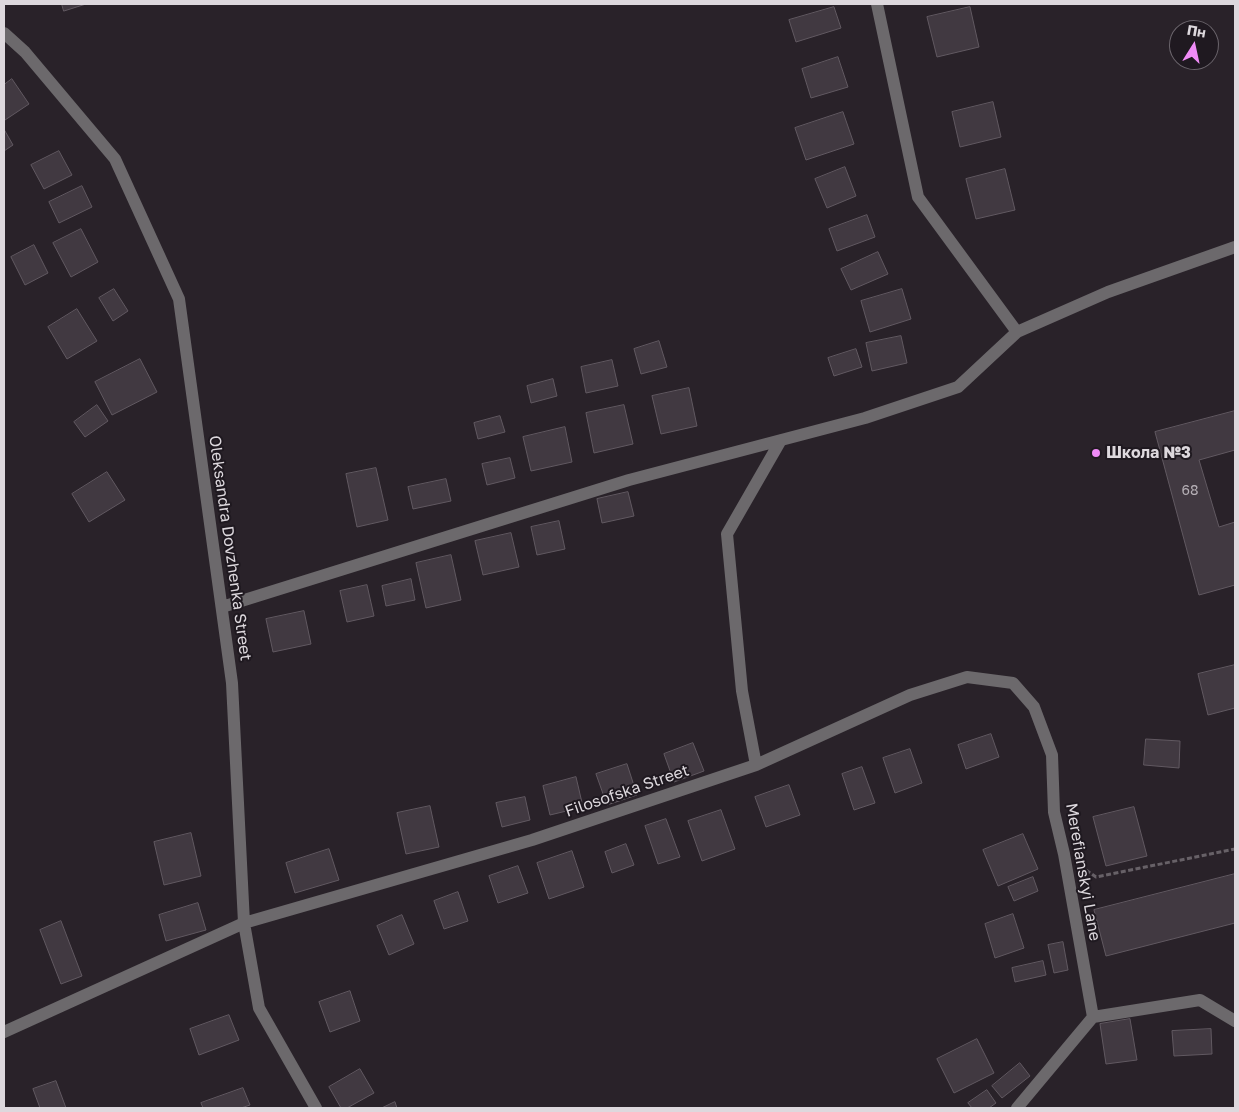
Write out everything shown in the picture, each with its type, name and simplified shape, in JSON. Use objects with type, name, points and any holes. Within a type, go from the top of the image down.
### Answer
[{"type":"street","points":[[877,4],[918,197],[1017,332]]},
{"type":"street","name":"Oleksandra Dovzhenka Street","points":[[4,33],[26,52],[114,159],[179,299],[232,683],[244,922],[259,1008],[316,1108]]},
{"type":"street","points":[[222,607],[629,480],[865,418],[958,387],[1017,332],[1108,292],[1235,247]]},
{"type":"street","points":[[756,765],[742,691],[727,534],[781,440]]},
{"type":"street","name":"Filosofska Street","points":[[4,1032],[244,922],[532,840],[756,765],[910,695],[967,677],[1012,683]]},
{"type":"street","name":"Merefianskyi Lane","points":[[1012,683],[1034,707],[1052,755],[1054,812],[1064,854],[1093,1017]]},
{"type":"street","points":[[1017,1108],[1093,1017],[1200,1000],[1235,1020]]},
{"type":"path","points":[[1064,854],[1096,877],[1235,849]]},
{"type":"building","points":[[62,4],[86,4],[64,11]]},
{"type":"building","points":[[834,7],[841,28],[796,42],[789,20]]},
{"type":"building","points":[[970,7],[979,47],[937,57],[927,17]]},
{"type":"building","points":[[838,57],[848,87],[811,98],[802,69]]},
{"type":"building","points":[[12,79],[29,104],[5,120],[4,85]]},
{"type":"building","points":[[993,102],[1001,137],[960,147],[952,112]]},
{"type":"building","points":[[843,112],[854,144],[806,160],[795,128]]},
{"type":"building","points":[[4,132],[13,145],[4,151]]},
{"type":"building","points":[[59,151],[72,175],[44,189],[31,165]]},
{"type":"building","points":[[845,167],[856,196],[827,208],[815,179]]},
{"type":"building","points":[[1005,169],[1015,210],[976,219],[966,179]]},
{"type":"building","points":[[82,186],[92,207],[59,223],[49,202]]},
{"type":"building","points":[[867,215],[875,237],[837,251],[829,229]]},
{"type":"building","points":[[81,229],[98,262],[71,277],[53,243]]},
{"type":"building","points":[[34,245],[48,273],[25,285],[11,257]]},
{"type":"building","points":[[878,252],[888,274],[851,290],[841,269]]},
{"type":"building","points":[[114,289],[128,311],[113,321],[99,298]]},
{"type":"building","points":[[902,289],[911,319],[870,332],[861,301]]},
{"type":"building","points":[[77,309],[97,341],[67,359],[48,327]]},
{"type":"building","points":[[901,336],[907,363],[872,371],[866,343]]},
{"type":"building","points":[[659,341],[667,367],[641,374],[634,349]]},
{"type":"building","points":[[856,349],[862,367],[834,376],[828,358]]},
{"type":"building","points":[[140,359],[157,392],[112,415],[95,382]]},
{"type":"building","points":[[612,360],[618,386],[586,393],[581,367]]},
{"type":"building","points":[[553,379],[557,396],[531,403],[527,386]]},
{"type":"building","points":[[689,388],[697,426],[661,434],[652,396]]},
{"type":"building","points":[[97,405],[108,421],[85,437],[74,422]]},
{"type":"building","points":[[624,405],[633,444],[594,453],[586,413]]},
{"type":"building","points":[[1235,411],[1235,450],[1199,460],[1219,527],[1235,522],[1235,585],[1199,595],[1155,432]]},
{"type":"building","points":[[500,416],[505,432],[478,439],[474,423]]},
{"type":"building","points":[[565,427],[572,462],[531,471],[523,437]]},
{"type":"building","points":[[510,458],[515,478],[487,485],[482,464]]},
{"type":"building","points":[[376,468],[388,520],[357,527],[346,474]]},
{"type":"building","points":[[107,472],[125,500],[89,522],[72,494]]},
{"type":"building","points":[[446,479],[451,501],[413,509],[408,487]]},
{"type":"building","points":[[628,492],[634,516],[602,523],[597,499]]},
{"type":"building","points":[[559,521],[565,549],[537,555],[531,527]]},
{"type":"building","points":[[511,533],[519,567],[483,575],[475,541]]},
{"type":"building","points":[[451,555],[461,600],[426,608],[416,563]]},
{"type":"building","points":[[411,579],[415,600],[386,606],[382,586]]},
{"type":"building","points":[[367,585],[374,616],[347,622],[340,591]]},
{"type":"building","points":[[304,611],[311,644],[273,652],[266,619]]},
{"type":"building","points":[[1235,665],[1235,708],[1208,715],[1198,674]]},
{"type":"building","points":[[991,734],[999,757],[966,769],[958,745]]},
{"type":"building","points":[[1146,739],[1180,741],[1179,768],[1144,765]]},
{"type":"building","points":[[693,743],[704,771],[674,782],[664,754]]},
{"type":"building","points":[[910,749],[922,783],[895,793],[883,758]]},
{"type":"building","points":[[627,764],[637,795],[607,805],[596,774]]},
{"type":"building","points":[[862,767],[875,803],[854,810],[842,774]]},
{"type":"building","points":[[576,777],[583,807],[550,815],[543,786]]},
{"type":"building","points":[[789,785],[800,815],[766,827],[755,797]]},
{"type":"building","points":[[525,797],[530,820],[502,827],[496,803]]},
{"type":"building","points":[[430,806],[439,847],[406,854],[397,813]]},
{"type":"building","points":[[1134,807],[1147,856],[1106,866],[1093,817]]},
{"type":"building","points":[[721,810],[735,849],[702,861],[688,821]]},
{"type":"building","points":[[666,819],[680,857],[658,864],[645,826]]},
{"type":"building","points":[[191,833],[201,876],[164,885],[154,842]]},
{"type":"building","points":[[1023,834],[1038,869],[998,886],[983,850]]},
{"type":"building","points":[[626,844],[634,865],[612,873],[605,852]]},
{"type":"building","points":[[329,849],[339,880],[295,893],[286,863]]},
{"type":"building","points":[[572,851],[584,887],[549,899],[537,863]]},
{"type":"building","points":[[518,866],[528,893],[498,903],[489,876]]},
{"type":"building","points":[[1235,874],[1235,923],[1106,956],[1094,910]]},
{"type":"building","points":[[1033,877],[1038,891],[1014,901],[1008,887]]},
{"type":"building","points":[[458,892],[468,921],[444,929],[434,901]]},
{"type":"building","points":[[198,903],[206,930],[166,941],[159,915]]},
{"type":"building","points":[[1013,914],[1024,948],[995,958],[985,924]]},
{"type":"building","points":[[402,915],[414,944],[389,955],[377,926]]},
{"type":"building","points":[[61,921],[82,976],[61,984],[40,930]]},
{"type":"building","points":[[1063,942],[1068,970],[1054,973],[1048,945]]},
{"type":"building","points":[[1043,961],[1046,975],[1015,982],[1012,968]]},
{"type":"building","points":[[350,991],[360,1021],[330,1032],[319,1002]]},
{"type":"building","points":[[229,1015],[239,1040],[199,1055],[190,1029]]},
{"type":"building","points":[[1130,1019],[1137,1060],[1106,1064],[1100,1024]]},
{"type":"building","points":[[1211,1029],[1212,1054],[1174,1056],[1172,1031]]},
{"type":"building","points":[[977,1039],[994,1073],[954,1093],[937,1059]]},
{"type":"building","points":[[1020,1063],[1030,1076],[1002,1098],[992,1086]]},
{"type":"building","points":[[360,1069],[374,1093],[347,1108],[341,1108],[329,1087]]},
{"type":"building","points":[[56,1081],[66,1108],[40,1108],[33,1089]]},
{"type":"building","points":[[243,1088],[250,1105],[241,1108],[203,1108],[201,1103]]},
{"type":"building","points":[[987,1090],[996,1103],[989,1108],[972,1108],[968,1103]]},
{"type":"building","points":[[395,1102],[397,1108],[382,1108]]},
{"type":"place","name":"Школа №3","points":[[1096,453]]}]
